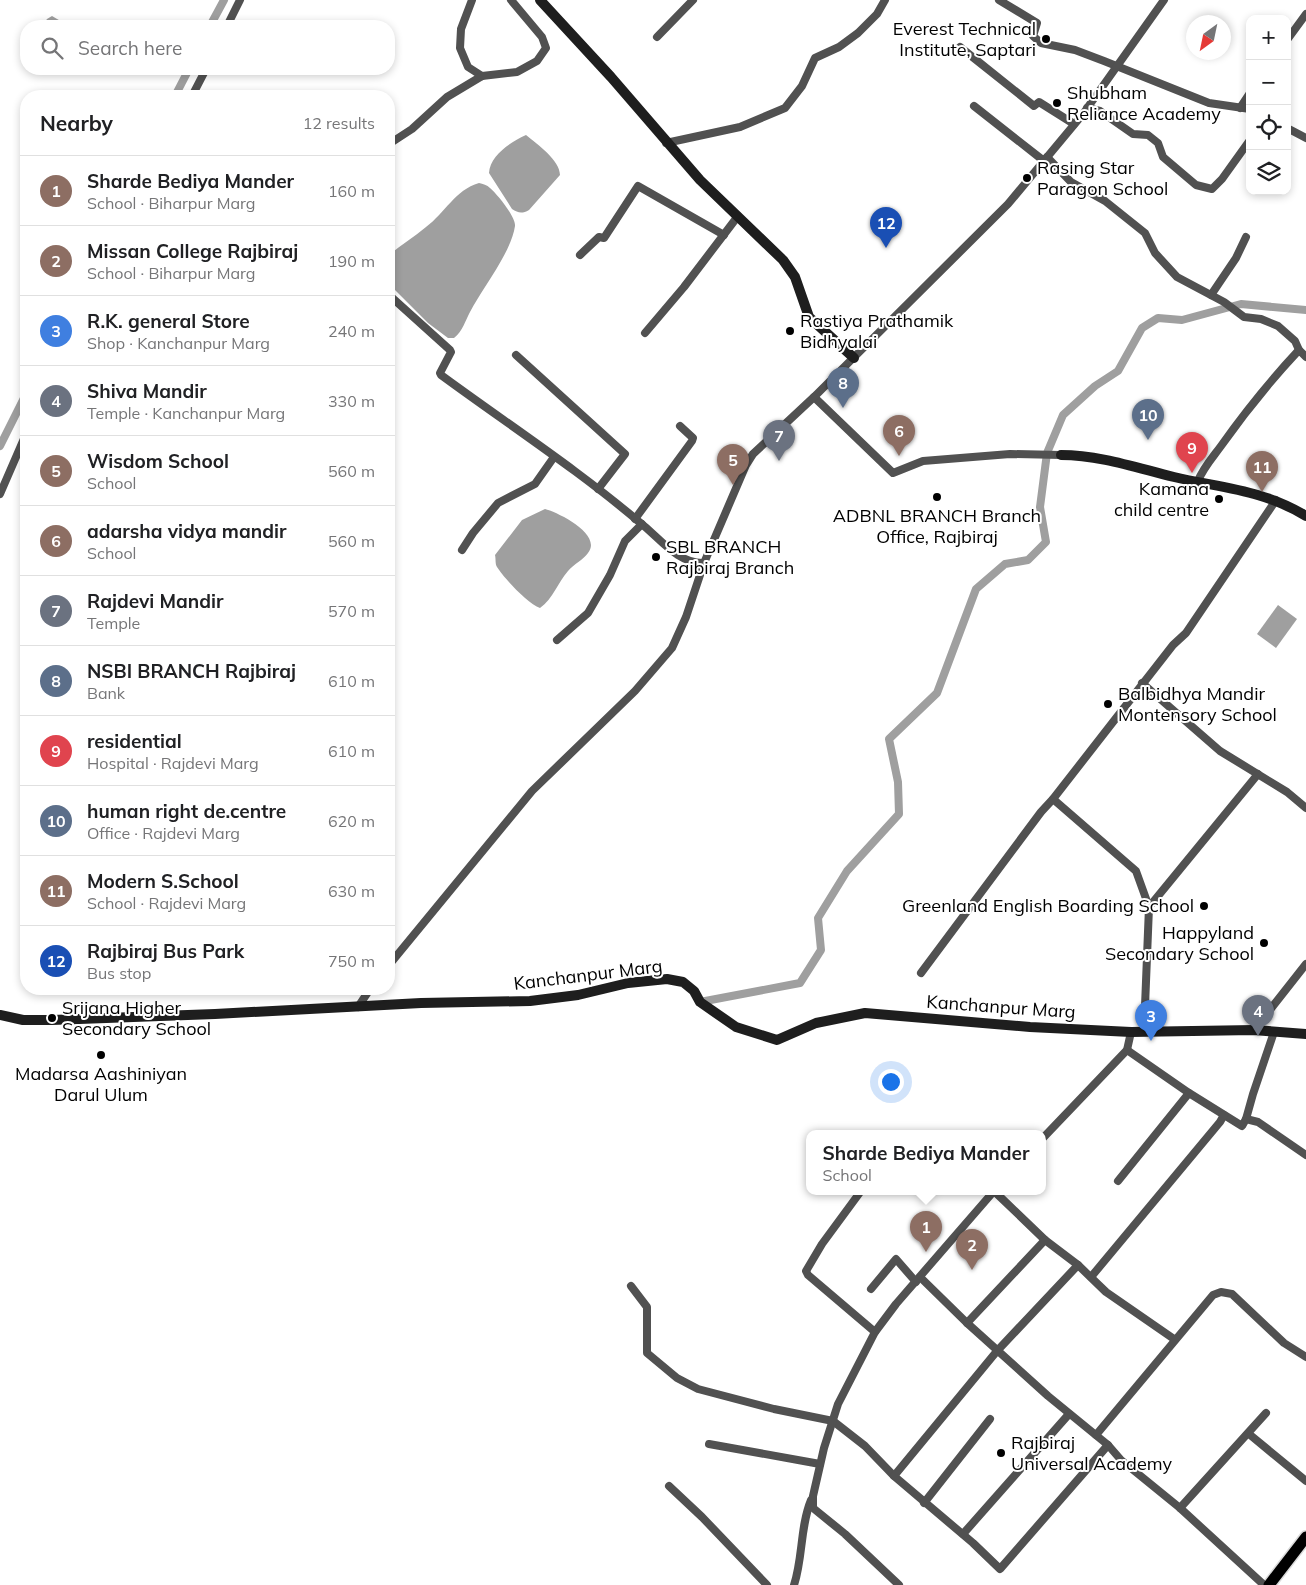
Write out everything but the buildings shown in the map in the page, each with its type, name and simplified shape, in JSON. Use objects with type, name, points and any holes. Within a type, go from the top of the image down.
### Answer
[{"type":"main road","points":[[540,0],[611,77],[666,143],[700,180],[783,260],[795,277],[809,317],[854,358]]},
{"type":"main road","points":[[1061,455],[1076,455],[1111,461],[1198,482],[1230,487],[1276,500],[1306,516]]},
{"type":"main road","name":"Kanchanpur Marg","points":[[0,1014],[23,1020],[52,1020],[530,1001],[578,995],[628,983],[667,979],[683,982],[694,991],[700,1002],[736,1027],[776,1040],[816,1023],[865,1013],[1030,1027],[1132,1032],[1254,1030],[1306,1034]]},
{"type":"main road","points":[[1268,1585],[1306,1537]]},
{"type":"street","points":[[230,20],[240,0]]},
{"type":"street","points":[[472,0],[461,29],[460,48],[468,67],[482,76]]},
{"type":"street","points":[[395,140],[412,129],[447,96],[482,76],[517,72],[537,61],[546,48],[542,37],[526,16],[509,0]]},
{"type":"street","points":[[657,38],[693,0]]},
{"type":"street","points":[[666,143],[740,127],[785,108],[802,86],[815,58],[839,47],[858,33],[876,14],[885,0]]},
{"type":"street","points":[[395,958],[532,791],[636,691],[672,648],[686,617],[704,563],[746,465],[753,454],[854,358],[1008,204],[1074,124],[1164,0]]},
{"type":"street","points":[[1003,1],[1037,24],[1033,36],[1041,43],[1075,50],[1202,100],[1246,108]]},
{"type":"street","points":[[1291,35],[1306,14]]},
{"type":"street","points":[[960,47],[1034,106],[1039,102],[1074,124]]},
{"type":"street","points":[[195,90],[203,75]]},
{"type":"street","points":[[1240,108],[1246,99]]},
{"type":"street","points":[[974,106],[1046,159],[1071,182],[1105,201],[1145,232],[1155,253],[1177,277],[1224,302],[1244,317],[1261,319],[1278,326],[1295,340],[1299,350],[1306,357]]},
{"type":"street","points":[[1086,108],[1100,111],[1133,134],[1148,135],[1158,143],[1163,157],[1196,185],[1212,189],[1222,179],[1246,146]]},
{"type":"street","points":[[1291,130],[1306,138]]},
{"type":"street","points":[[580,255],[599,237],[604,238],[638,186],[724,235]]},
{"type":"street","points":[[645,333],[684,287],[738,216]]},
{"type":"street","points":[[1211,295],[1236,258],[1246,237]]},
{"type":"street","points":[[395,300],[450,350],[451,352],[440,373],[441,375],[598,489],[680,557],[690,562],[704,563]]},
{"type":"street","points":[[1198,482],[1201,473],[1228,436],[1277,373],[1299,350]]},
{"type":"street","points":[[516,355],[625,454],[598,489]]},
{"type":"street","points":[[814,397],[892,473],[923,461],[1010,454],[1061,455]]},
{"type":"street","points":[[557,640],[588,613],[610,575],[625,541],[692,441],[691,434],[680,426]]},
{"type":"street","points":[[0,494],[20,448]]},
{"type":"street","points":[[462,550],[473,532],[498,503],[535,484],[554,457]]},
{"type":"street","points":[[921,972],[1041,812],[1054,799],[1142,683],[1173,645],[1186,633],[1276,500]]},
{"type":"street","points":[[1142,683],[1220,751],[1288,792],[1306,808]]},
{"type":"street","points":[[1149,907],[1258,774]]},
{"type":"street","points":[[1054,799],[1136,871],[1149,907],[1144,1031]]},
{"type":"street","points":[[1254,1030],[1306,964]]},
{"type":"street","points":[[358,1007],[366,995]]},
{"type":"street","points":[[1046,1135],[1127,1050],[1132,1032]]},
{"type":"street","points":[[1127,1050],[1189,1093],[1242,1126],[1246,1120],[1274,1032]]},
{"type":"street","points":[[1118,1181],[1189,1093]]},
{"type":"street","points":[[1091,1277],[1224,1115]]},
{"type":"street","points":[[1246,1120],[1258,1122],[1306,1155]]},
{"type":"street","points":[[857,1195],[806,1270],[808,1275],[875,1332]]},
{"type":"street","points":[[794,1585],[807,1510],[813,1496],[832,1421],[847,1385],[875,1332],[896,1304],[991,1195]]},
{"type":"street","points":[[998,1195],[1045,1240],[1078,1265],[1106,1292],[1174,1340]]},
{"type":"street","points":[[967,1323],[1045,1240]]},
{"type":"street","points":[[870,1289],[896,1259],[997,1351],[1069,1414],[1108,1445],[1121,1460],[1180,1508],[1264,1585]]},
{"type":"street","points":[[894,1476],[997,1351],[1078,1265]]},
{"type":"street","points":[[631,1286],[647,1307],[647,1353],[677,1378],[698,1389],[726,1398],[832,1421],[865,1446],[894,1476],[924,1503],[964,1534],[1000,1569],[1108,1445]]},
{"type":"street","points":[[1096,1435],[1209,1298],[1221,1292],[1236,1298],[1284,1343],[1306,1357]]},
{"type":"street","points":[[1180,1508],[1266,1413]]},
{"type":"street","points":[[964,1534],[1069,1414]]},
{"type":"street","points":[[924,1503],[990,1419]]},
{"type":"street","points":[[1249,1434],[1306,1481]]},
{"type":"street","points":[[709,1444],[820,1464]]},
{"type":"street","points":[[669,1486],[702,1517],[767,1585]]},
{"type":"street","points":[[813,1496],[813,1508],[899,1585]]},
{"type":"shaded area","points":[[52,16],[59,20],[46,20]]},
{"type":"shaded area","points":[[526,135],[552,158],[559,169],[560,175],[529,210],[520,212],[512,209],[489,173],[490,166],[497,155],[508,145]]},
{"type":"shaded area","points":[[479,183],[488,186],[509,212],[515,226],[508,247],[462,329],[454,338],[448,338],[428,323],[395,290],[395,250],[433,221],[457,196]]},
{"type":"shaded area","points":[[545,509],[559,514],[577,525],[589,539],[591,546],[584,558],[568,571],[545,604],[540,608],[523,596],[505,577],[496,566],[495,555],[522,520]]},
{"type":"shaded area","points":[[1278,605],[1297,619],[1276,648],[1257,634]]},
{"type":"waterway","points":[[213,20],[224,0]]},
{"type":"waterway","points":[[178,90],[186,75]]},
{"type":"waterway","points":[[700,1002],[800,983],[821,950],[818,918],[847,871],[899,814],[898,782],[889,739],[937,693],[976,589],[1005,564],[1028,560],[1046,542],[1040,507],[1047,453],[1063,415],[1095,386],[1118,371],[1142,328],[1158,318],[1182,320],[1241,304],[1306,310]]},
{"type":"waterway","points":[[0,446],[20,406]]},
{"type":"place","name":"Everest Technical Institute, Saptari","points":[[1046,39]]},
{"type":"place","name":"Shubham Reliance Academy","points":[[1057,103]]},
{"type":"place","name":"Rasing Star Paragon School","points":[[1027,178]]},
{"type":"place","name":"Rajbiraj Bus Park","points":[[886,248]]},
{"type":"place","name":"Rastiya Prathamik Bidhyalai","points":[[790,331]]},
{"type":"place","name":"NSBI BRANCH Rajbiraj","points":[[843,408]]},
{"type":"place","name":"human right de.centre","points":[[1148,440]]},
{"type":"place","name":"adarsha vidya mandir","points":[[899,456]]},
{"type":"place","name":"Rajdevi Mandir","points":[[779,461]]},
{"type":"place","name":"residential","points":[[1192,473]]},
{"type":"place","name":"Wisdom School","points":[[733,485]]},
{"type":"place","name":"Modern S.School","points":[[1262,492]]},
{"type":"place","name":"ADBNL BRANCH Branch Office, Rajbiraj","points":[[937,497]]},
{"type":"place","name":"Kamana child centre","points":[[1219,499]]},
{"type":"place","name":"SBL BRANCH Rajbiraj Branch","points":[[656,557]]},
{"type":"place","name":"Balbidhya Mandir Montensory School","points":[[1108,704]]},
{"type":"place","name":"Greenland English Boarding School","points":[[1204,906]]},
{"type":"place","name":"Happyland Secondary School","points":[[1264,943]]},
{"type":"place","name":"Srijana Higher Secondary School","points":[[52,1018]]},
{"type":"place","name":"Shiva Mandir","points":[[1258,1036]]},
{"type":"place","name":"R.K. general Store","points":[[1151,1041]]},
{"type":"place","name":"Madarsa Aashiniyan Darul Ulum","points":[[101,1055]]},
{"type":"place","name":"Sharde Bediya Mander","points":[[926,1252]]},
{"type":"place","name":"Missan College Rajbiraj","points":[[972,1270]]},
{"type":"place","name":"Rajbiraj Universal Academy","points":[[1001,1453]]}]
